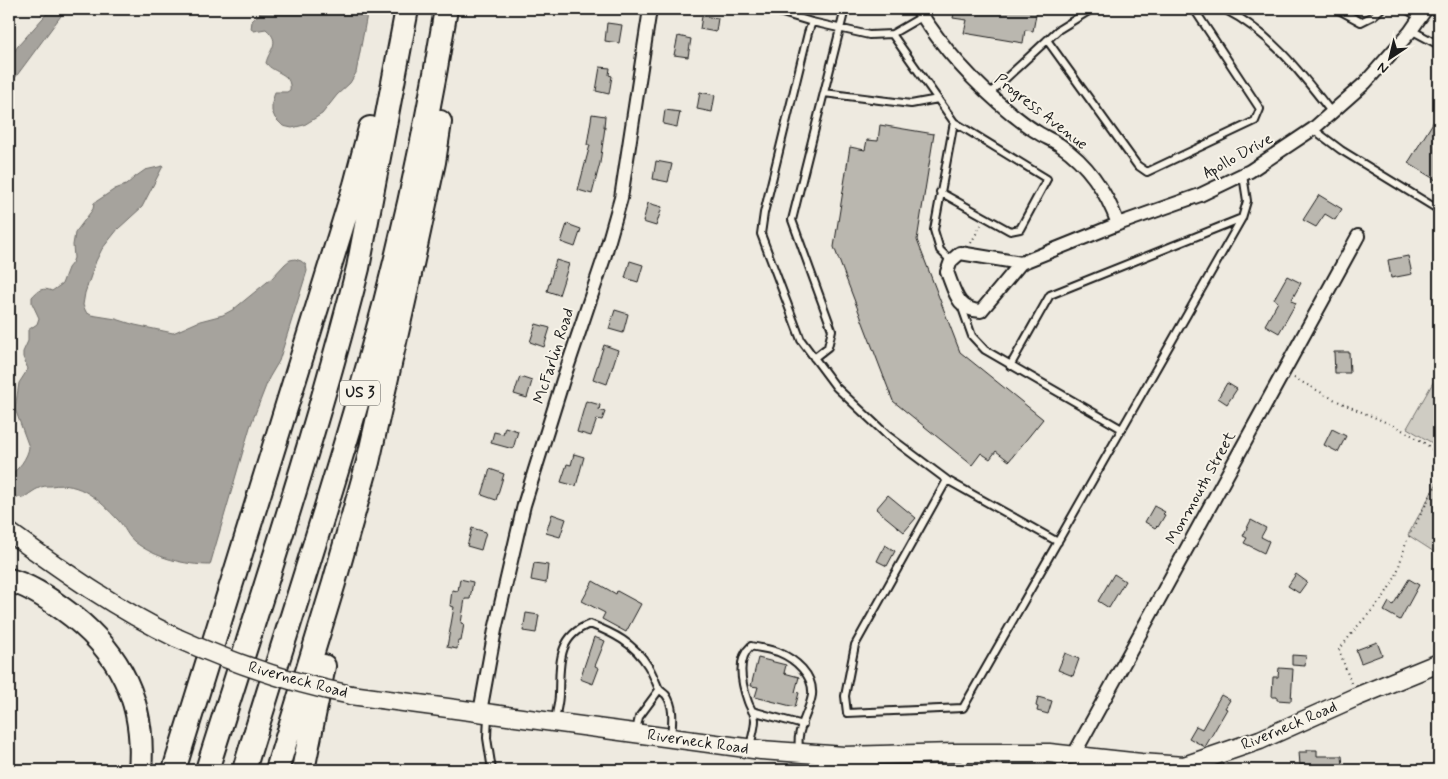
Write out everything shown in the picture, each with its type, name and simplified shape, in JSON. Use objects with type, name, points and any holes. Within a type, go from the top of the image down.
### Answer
[{"type":"highway","name":"US 3","points":[[244,770],[375,339],[409,200],[431,96],[446,9]]},
{"type":"highway","points":[[304,770],[368,462],[434,162],[453,9]]},
{"type":"highway","name":"US 3","points":[[207,770],[312,433],[348,309],[358,268],[406,13]]},
{"type":"highway","points":[[174,770],[355,185],[373,110],[406,13]]},
{"type":"highway","points":[[277,770],[334,583],[368,462]]},
{"type":"highway","points":[[9,580],[43,596],[68,613],[91,633],[118,665],[130,688],[138,715],[141,745],[140,770]]},
{"type":"main road","name":"Riverneck Road","points":[[9,532],[99,595],[138,618],[209,652],[297,683],[351,695],[750,749],[799,753],[827,763],[844,756],[965,762],[1049,753],[1139,767],[1184,766],[1260,740],[1439,662]]},
{"type":"street","name":"McFarlin Road","points":[[485,713],[495,630],[524,504],[604,258],[621,198],[650,9]]},
{"type":"street","name":"Progress Avenue","points":[[920,13],[968,73],[989,94],[1036,132],[1059,144],[1086,168],[1106,196],[1118,224]]},
{"type":"street","name":"Apollo Drive","points":[[960,304],[970,311],[981,311],[1021,263],[1118,224],[1200,195],[1242,175],[1313,129],[1365,83],[1412,30],[1423,13]]},
{"type":"street","name":"Monmouth Street","points":[[1073,756],[1358,236]]},
{"type":"street","points":[[960,304],[947,272],[951,261],[960,253],[1021,263]]},
{"type":"lane","points":[[814,358],[828,347],[832,330],[792,220],[845,9]]},
{"type":"lane","points":[[989,94],[1058,30],[1092,9]]},
{"type":"lane","points":[[1047,40],[1136,165],[1147,172],[1255,121],[1260,109],[1194,9]]},
{"type":"lane","points":[[1224,9],[1241,17],[1268,39],[1332,112]]},
{"type":"lane","points":[[1337,9],[1360,22],[1373,16],[1381,9]]},
{"type":"lane","points":[[1406,9],[1423,13]]},
{"type":"lane","points":[[779,12],[869,36],[892,34],[920,13]]},
{"type":"lane","points":[[812,22],[766,204],[761,234],[801,340],[836,387],[887,436],[947,480],[1058,542]]},
{"type":"lane","points":[[1412,30],[1439,46]]},
{"type":"lane","points":[[892,34],[954,122],[1048,179],[1020,229],[1010,231],[940,192]]},
{"type":"lane","points":[[824,93],[911,104],[938,99]]},
{"type":"lane","points":[[951,261],[940,250],[934,230],[954,122]]},
{"type":"lane","points":[[1313,129],[1341,150],[1439,210]]},
{"type":"lane","points":[[947,480],[855,645],[845,696],[847,713],[963,708],[1242,218],[1247,202],[1242,175]]},
{"type":"lane","points":[[1010,366],[1050,295],[1242,218]]},
{"type":"lane","points":[[960,304],[972,336],[985,350],[1122,429]]},
{"type":"lane","points":[[555,722],[559,695],[560,659],[564,646],[571,635],[579,628],[590,624],[614,634],[633,646],[648,666],[660,690],[670,704],[671,738]]},
{"type":"lane","points":[[750,749],[755,719],[743,686],[742,658],[751,646],[778,652],[806,672],[812,682],[812,694],[799,737],[799,753]]},
{"type":"lane","points":[[636,734],[639,717],[660,690]]},
{"type":"lane","points":[[752,711],[803,724]]},
{"type":"lane","points":[[485,713],[492,770]]},
{"type":"path","points":[[969,248],[978,229],[986,218]]},
{"type":"path","points":[[1283,372],[1346,405],[1397,428],[1433,449],[1439,455]]},
{"type":"path","points":[[1356,697],[1339,650],[1383,598],[1396,576],[1406,543],[1439,479]]},
{"type":"shaded area","points":[[51,9],[66,9],[9,86],[9,59]]},
{"type":"shaded area","points":[[264,9],[368,9],[356,73],[350,83],[337,95],[322,114],[304,125],[292,128],[283,126],[275,118],[272,111],[275,92],[287,92],[290,90],[290,84],[285,76],[269,67],[266,63],[274,42],[271,34],[266,29],[254,31],[251,29],[252,21]]},
{"type":"shaded area","points":[[163,166],[142,207],[118,229],[102,249],[85,293],[83,305],[86,312],[91,315],[173,333],[200,321],[223,315],[234,309],[272,278],[290,260],[301,261],[306,265],[307,271],[279,361],[269,378],[250,427],[210,565],[171,560],[143,548],[132,540],[120,523],[104,506],[80,489],[62,485],[45,486],[23,498],[17,497],[9,491],[9,475],[22,463],[29,447],[15,409],[19,383],[28,369],[23,352],[28,341],[28,330],[37,324],[39,318],[32,303],[32,297],[41,290],[52,291],[62,284],[74,258],[73,245],[75,233],[93,209],[94,203],[115,189],[126,185],[145,170]]},
{"type":"shaded area","points":[[1439,372],[1439,447],[1407,428]]},
{"type":"shaded area","points":[[1439,479],[1439,555],[1408,535]]},
{"type":"building","points":[[955,9],[1037,9],[1033,31],[1025,30],[1023,43],[964,33],[967,20],[953,18]]},
{"type":"building","points":[[702,16],[718,18],[716,32],[700,29]]},
{"type":"building","points":[[607,23],[622,25],[619,43],[605,41]]},
{"type":"building","points":[[678,36],[691,39],[688,57],[674,55]]},
{"type":"building","points":[[600,67],[610,68],[609,75],[612,76],[609,94],[596,91]]},
{"type":"building","points":[[700,92],[715,95],[712,112],[697,109]]},
{"type":"building","points":[[665,110],[680,112],[677,127],[663,124]]},
{"type":"building","points":[[1439,113],[1439,182],[1408,163]]},
{"type":"building","points":[[592,114],[605,116],[605,127],[600,163],[592,194],[578,190],[590,145],[587,145]]},
{"type":"building","points":[[880,125],[934,134],[917,240],[960,352],[1043,419],[1009,461],[996,451],[990,459],[981,453],[972,465],[893,401],[834,247],[850,147],[865,150],[867,140],[878,141]]},
{"type":"building","points":[[656,161],[672,164],[668,182],[653,179]]},
{"type":"building","points":[[1319,195],[1342,209],[1335,220],[1325,214],[1316,227],[1303,220]]},
{"type":"building","points":[[648,203],[662,207],[656,226],[643,222]]},
{"type":"building","points":[[567,224],[581,229],[575,247],[561,242]]},
{"type":"building","points":[[1408,256],[1412,274],[1391,278],[1388,260]]},
{"type":"building","points":[[556,260],[569,264],[559,295],[547,291]]},
{"type":"building","points":[[630,261],[643,265],[638,282],[625,278]]},
{"type":"building","points":[[1287,276],[1301,283],[1291,301],[1296,303],[1279,333],[1265,325],[1278,302],[1274,299]]},
{"type":"building","points":[[615,310],[628,314],[623,333],[609,329]]},
{"type":"building","points":[[536,324],[550,328],[544,347],[530,342]]},
{"type":"building","points":[[604,345],[618,350],[607,384],[593,379]]},
{"type":"building","points":[[1334,352],[1349,352],[1350,373],[1335,373]]},
{"type":"building","points":[[520,377],[532,381],[527,398],[514,394]]},
{"type":"building","points":[[1227,383],[1237,389],[1227,404],[1218,398]]},
{"type":"building","points":[[586,401],[600,405],[599,410],[605,412],[602,420],[597,419],[591,436],[577,432]]},
{"type":"building","points":[[505,427],[518,431],[513,449],[491,443],[494,432],[503,434]]},
{"type":"building","points":[[1332,429],[1346,436],[1338,452],[1324,445]]},
{"type":"building","points":[[574,454],[584,457],[576,486],[561,482],[567,464],[571,465]]},
{"type":"building","points":[[490,469],[504,474],[496,500],[482,495]]},
{"type":"building","points":[[888,495],[916,518],[904,532],[876,509]]},
{"type":"building","points":[[1154,506],[1165,512],[1158,527],[1155,528],[1145,522]]},
{"type":"building","points":[[552,514],[566,519],[560,537],[546,533]]},
{"type":"building","points":[[1251,520],[1266,528],[1261,537],[1269,541],[1264,553],[1244,543],[1247,538],[1243,536]]},
{"type":"building","points":[[472,528],[486,532],[481,550],[467,546]]},
{"type":"building","points":[[885,545],[895,551],[887,566],[877,561]]},
{"type":"building","points":[[534,563],[548,565],[546,583],[531,580]]},
{"type":"building","points":[[1114,574],[1125,581],[1109,608],[1098,601]]},
{"type":"building","points":[[1296,574],[1307,582],[1299,593],[1288,586]]},
{"type":"building","points":[[460,579],[473,582],[470,599],[465,599],[461,623],[464,624],[461,641],[458,641],[457,649],[447,647],[454,607],[450,606],[452,590],[458,591]]},
{"type":"building","points":[[1409,579],[1419,585],[1400,620],[1384,611],[1389,602],[1393,605]]},
{"type":"building","points":[[593,581],[616,594],[617,591],[641,604],[626,632],[602,619],[605,613],[582,601]]},
{"type":"building","points":[[526,613],[539,615],[536,633],[523,631]]},
{"type":"building","points":[[594,637],[605,641],[595,666],[599,668],[593,684],[580,679]]},
{"type":"building","points":[[1377,642],[1382,655],[1361,663],[1356,650]]},
{"type":"building","points":[[1065,653],[1079,659],[1073,676],[1058,670]]},
{"type":"building","points":[[1292,655],[1306,656],[1305,666],[1292,665]]},
{"type":"building","points":[[758,658],[786,665],[784,673],[799,677],[795,692],[799,693],[795,707],[755,697],[758,687],[751,686]]},
{"type":"building","points":[[1279,668],[1293,669],[1291,701],[1277,700],[1277,697],[1272,697],[1273,677],[1278,677]]},
{"type":"building","points":[[1221,695],[1230,700],[1225,708],[1227,709],[1205,747],[1189,738],[1196,726],[1202,729]]},
{"type":"building","points":[[1038,697],[1052,701],[1048,714],[1037,711]]},
{"type":"building","points":[[1307,750],[1317,750],[1317,756],[1342,756],[1343,766],[1303,767],[1303,764],[1300,765],[1299,752],[1307,752]]}]
